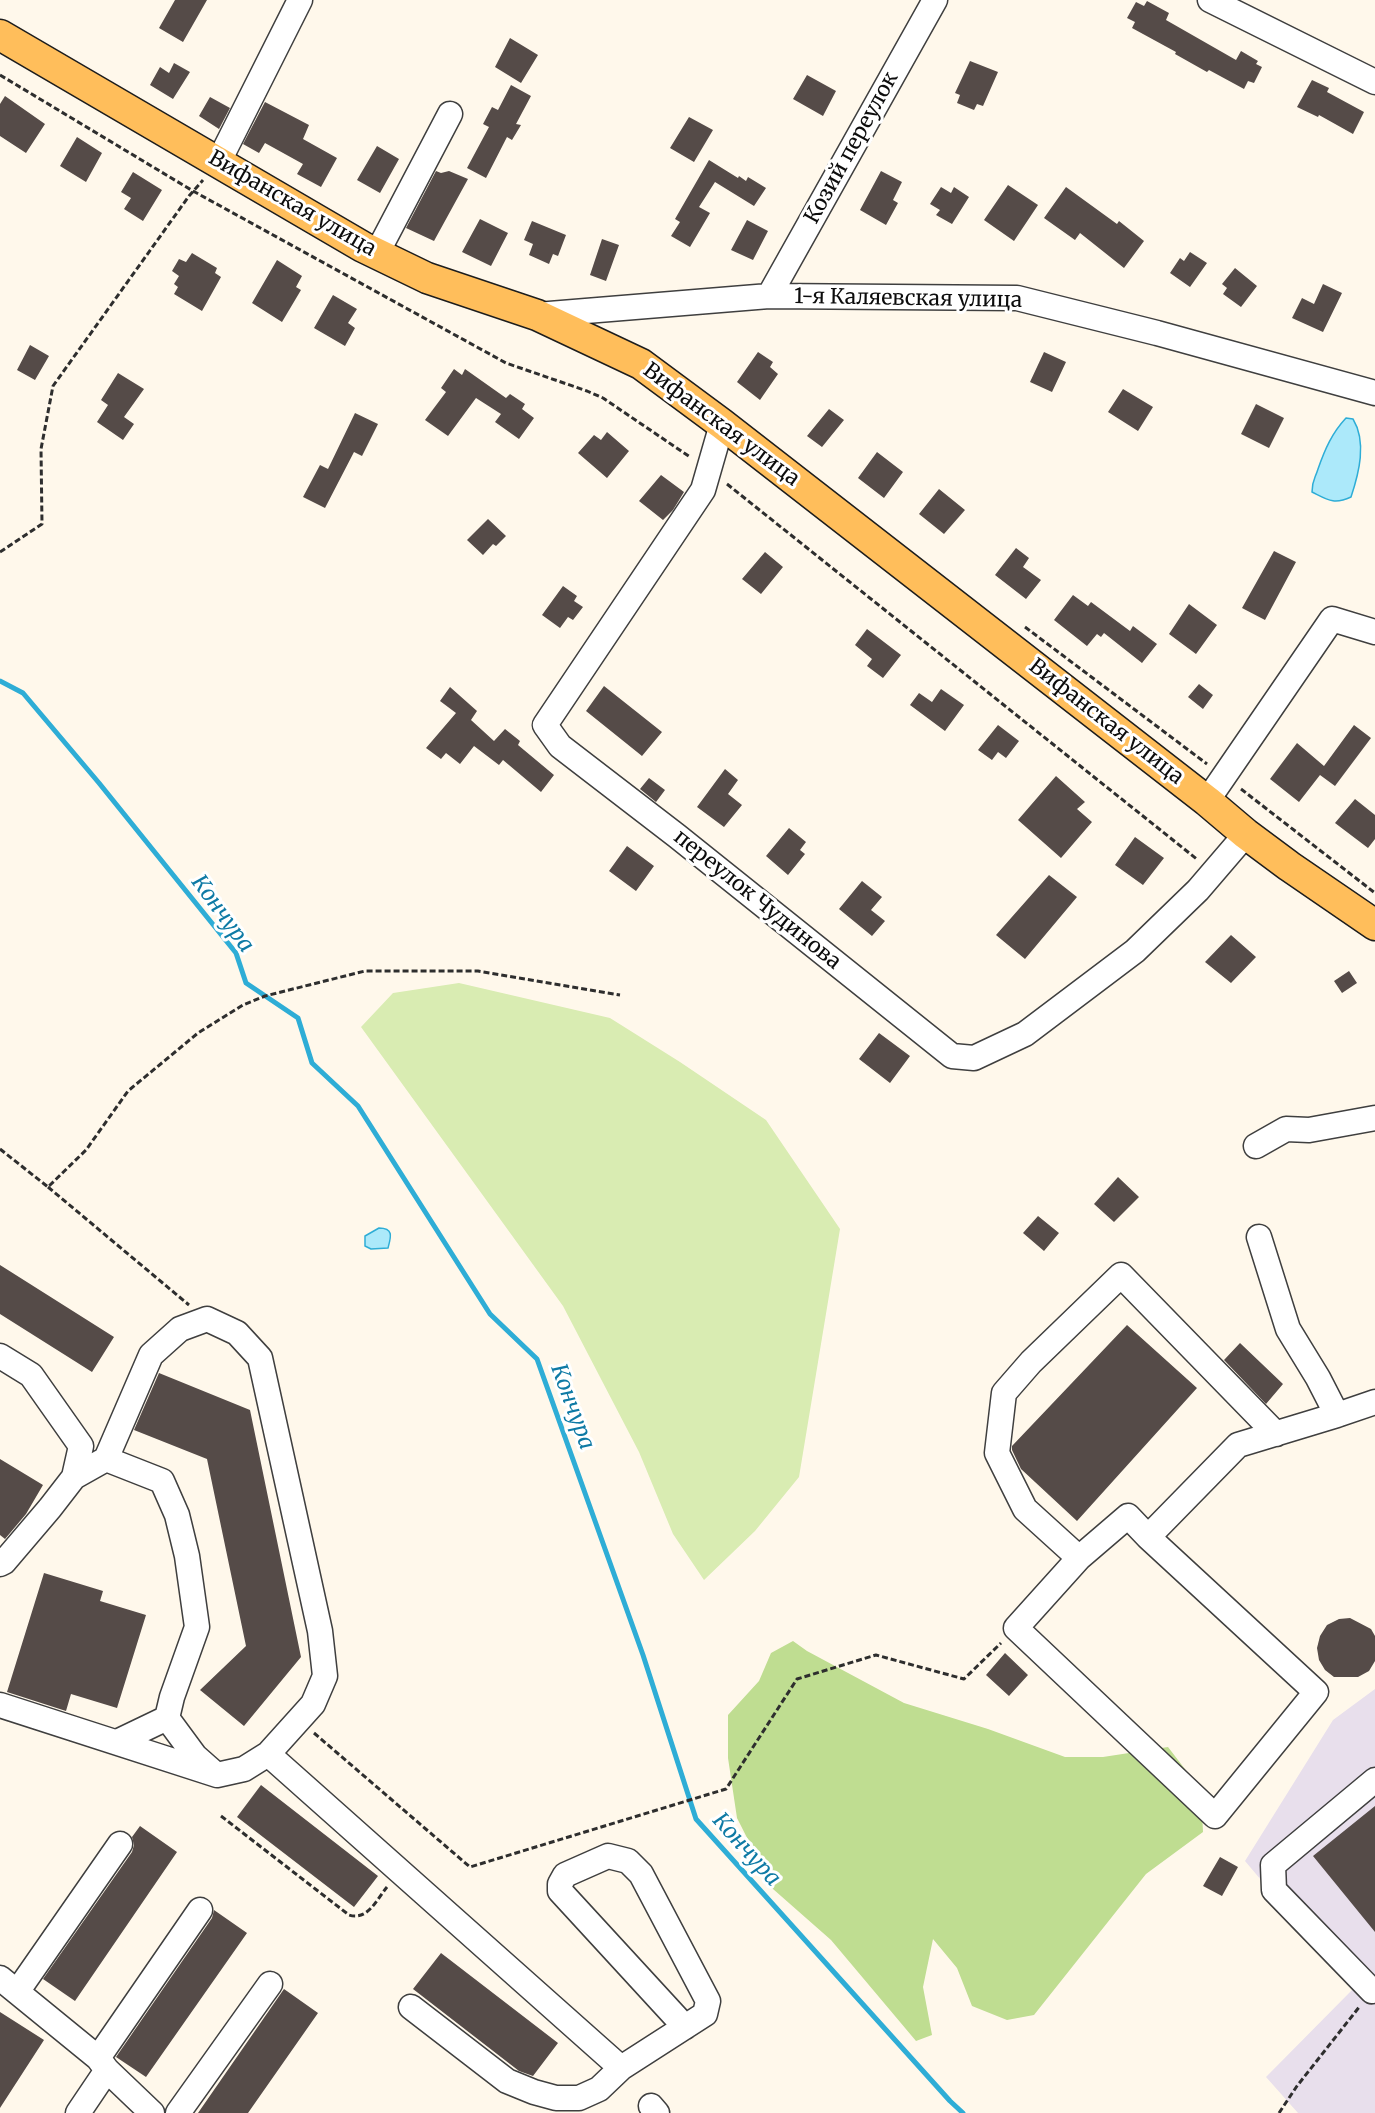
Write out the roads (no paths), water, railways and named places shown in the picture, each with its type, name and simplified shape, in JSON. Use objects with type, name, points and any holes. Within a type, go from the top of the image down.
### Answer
[{"type":"main road","name":"Вифанская улица","points":[[0,35],[376,253],[427,278],[537,315],[641,364],[722,424],[1207,801],[1246,834],[1375,925]]},
{"type":"street","points":[[218,163],[300,0]]},
{"type":"street","name":"Козий переулок","points":[[769,296],[935,0]]},
{"type":"street","points":[[1210,0],[1375,82]]},
{"type":"street","points":[[376,253],[450,114]]},
{"type":"street","name":"1-я Каляевская улица","points":[[537,315],[769,296],[1017,298],[1157,333],[1375,393]]},
{"type":"street","name":"переулок Чудинова","points":[[722,424],[703,490],[544,725],[560,746],[677,836],[952,1056],[974,1058],[1026,1034],[1135,951],[1198,890],[1246,834]]},
{"type":"street","points":[[1207,801],[1332,619],[1375,632]]},
{"type":"street","points":[[1256,1146],[1286,1129],[1309,1130],[1375,1118]]},
{"type":"street","points":[[1259,1237],[1288,1329],[1318,1378],[1337,1415]]},
{"type":"street","points":[[1079,1558],[1025,1509],[997,1454],[1004,1393],[1031,1362],[1121,1275],[1276,1434]]},
{"type":"street","points":[[0,1564],[50,1508],[74,1477],[106,1459],[151,1355],[180,1329],[207,1319],[237,1334],[260,1358],[320,1631],[325,1676],[313,1704],[268,1754],[244,1769],[218,1775],[0,1705]]},
{"type":"street","points":[[0,1356],[31,1375],[81,1446],[74,1477]]},
{"type":"street","points":[[1148,1537],[1238,1445],[1375,1402]]},
{"type":"street","points":[[106,1459],[162,1481],[177,1515],[188,1556],[197,1627],[172,1697],[167,1718],[195,1756],[218,1775]]},
{"type":"street","points":[[1128,1516],[1316,1692],[1215,1816],[1016,1628],[1079,1558],[1128,1516]]},
{"type":"street","points":[[117,1742],[167,1718]]},
{"type":"street","points":[[268,1754],[621,2068]]},
{"type":"street","points":[[1374,1990],[1274,1890],[1273,1865],[1375,1780]]},
{"type":"street","points":[[120,1844],[9,1985],[102,2064],[152,2113]]},
{"type":"street","points":[[411,2007],[507,2081],[556,2098],[579,2098],[599,2089],[621,2068],[685,2027],[705,2014],[708,2001],[641,1874],[628,1861],[608,1856],[565,1875],[560,1884],[560,1891],[685,2027]]},
{"type":"street","points":[[78,2113],[102,2064],[200,1910]]},
{"type":"street","points":[[178,2113],[270,1984]]},
{"type":"water","points":[[1346,418],[1353,419],[1360,438],[1359,468],[1351,497],[1340,501],[1331,500],[1312,492],[1313,485],[1329,442]]},
{"type":"water","points":[[379,1228],[389,1231],[388,1248],[371,1249],[365,1246],[365,1236]]},
{"type":"waterway","name":"Кончура","points":[[0,681],[23,693],[99,783],[236,953],[246,983],[298,1018],[312,1063],[358,1106],[490,1314],[537,1359],[643,1655],[696,1819],[963,2113]]}]
